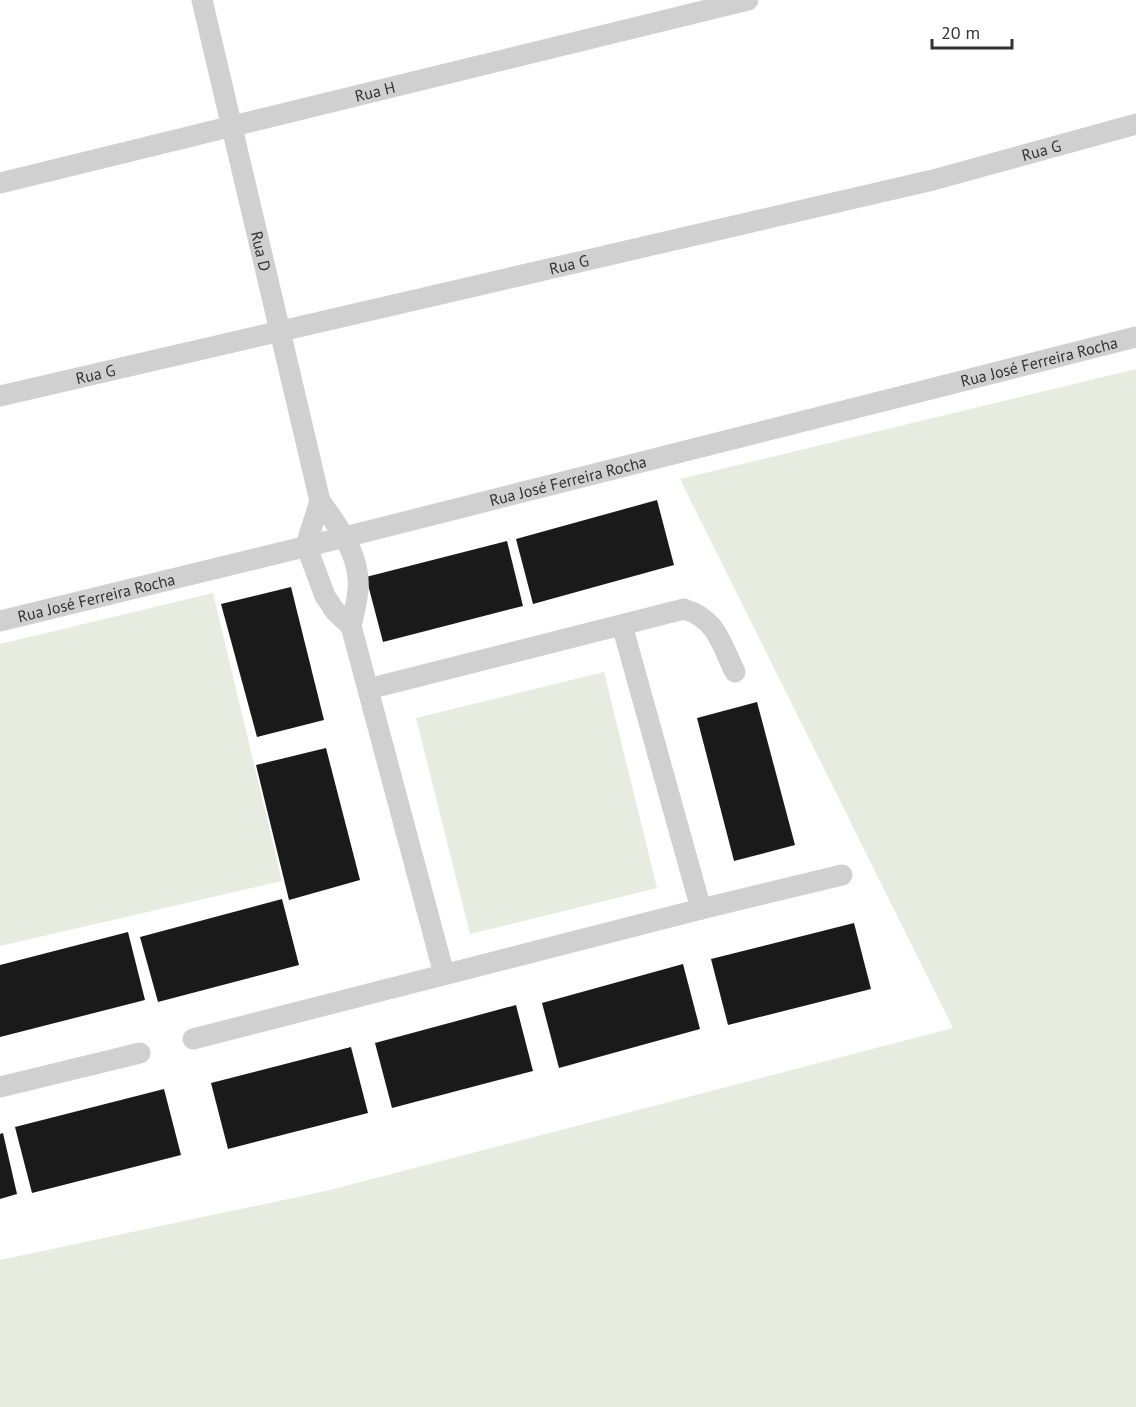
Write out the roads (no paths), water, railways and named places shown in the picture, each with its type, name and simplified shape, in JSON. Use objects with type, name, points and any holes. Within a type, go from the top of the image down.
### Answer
[{"type":"street","name":"Rua D","points":[[202,0],[320,501],[345,537],[357,572],[358,588],[351,626]]},
{"type":"street","name":"Rua H","points":[[0,183],[748,0]]},
{"type":"street","name":"Rua G","points":[[0,396],[933,180],[1136,124]]},
{"type":"street","name":"Rua José Ferreira Rocha","points":[[0,621],[345,537],[1136,337]]},
{"type":"street","points":[[320,501],[306,545],[325,596],[335,611],[351,626],[444,974]]},
{"type":"street","points":[[368,689],[684,609],[699,613],[711,624],[735,672]]},
{"type":"street","points":[[622,625],[701,909]]},
{"type":"street","points":[[193,1039],[842,875]]},
{"type":"street","points":[[0,1087],[140,1053]]}]
